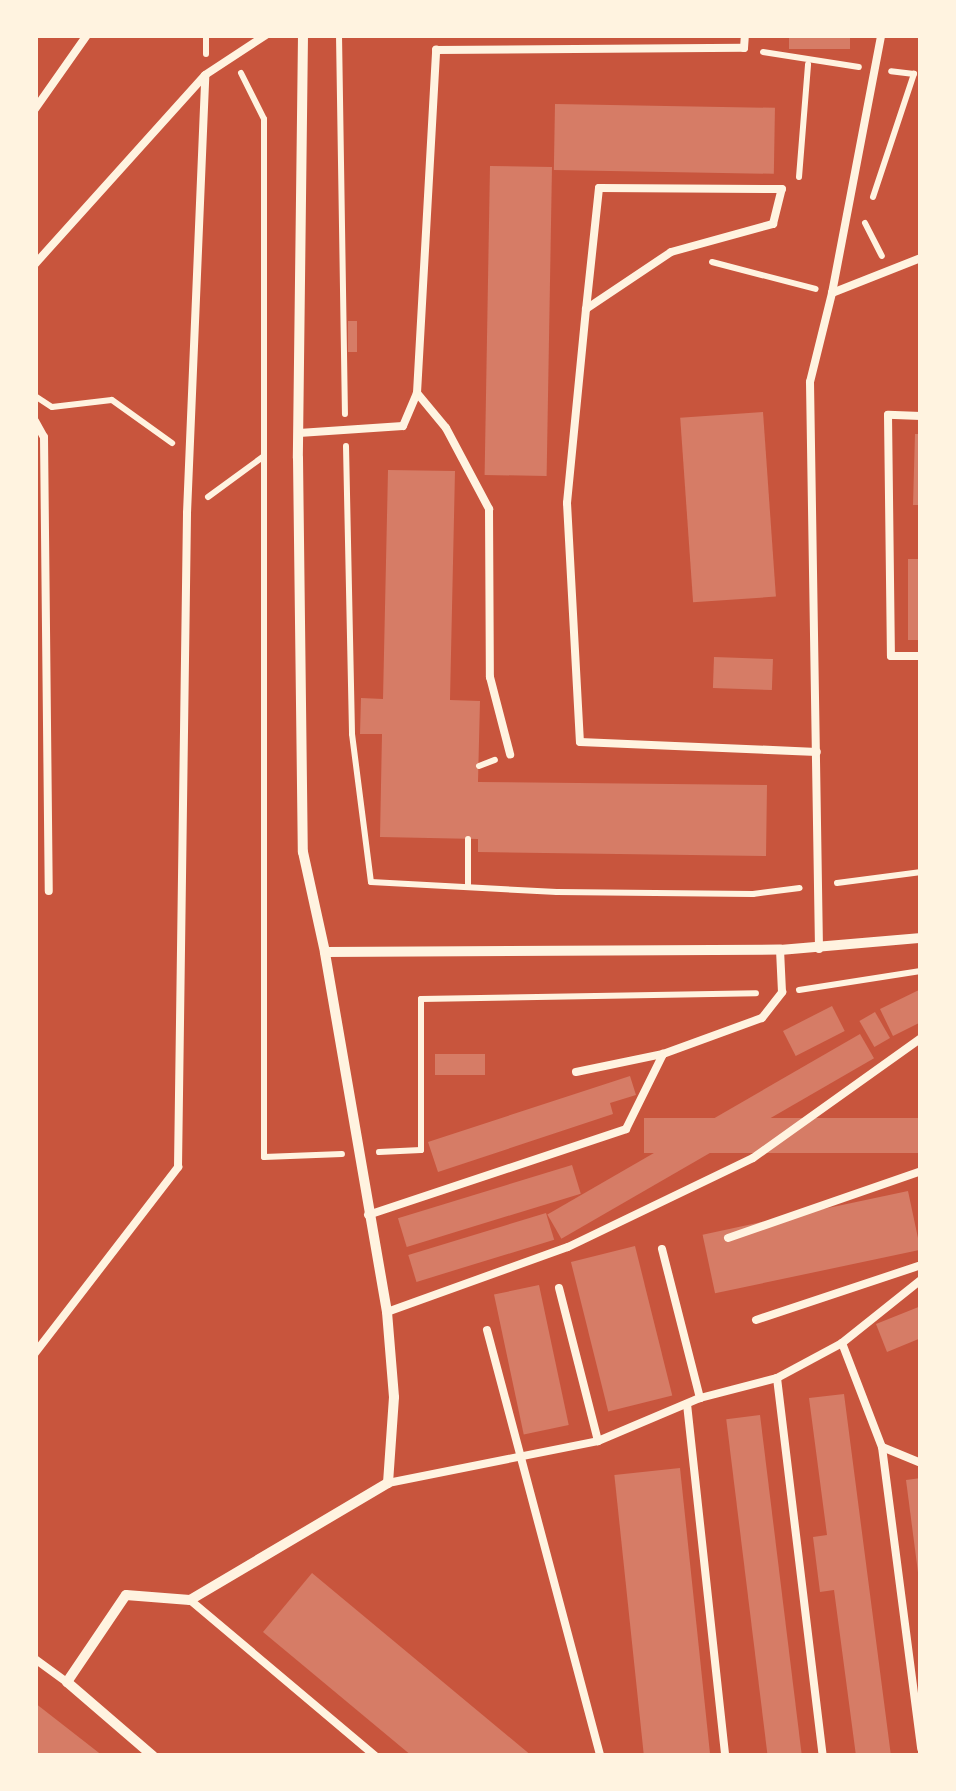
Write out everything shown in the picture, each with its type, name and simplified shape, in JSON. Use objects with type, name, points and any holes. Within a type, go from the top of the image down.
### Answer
[{"type":"street","points":[[153,1756],[67,1682],[126,1595],[190,1600],[388,1483],[394,1397],[387,1312],[325,952],[303,852],[299,433],[303,35]]},
{"type":"street","points":[[325,952],[780,950],[921,938]]},
{"type":"lane","points":[[35,108],[87,35]]},
{"type":"lane","points":[[35,264],[206,75],[266,35]]},
{"type":"lane","points":[[299,433],[402,426],[417,393],[436,50],[744,48],[745,35]]},
{"type":"lane","points":[[819,949],[810,382],[832,293],[881,35]]},
{"type":"lane","points":[[35,1353],[178,1167],[186,513],[206,75]]},
{"type":"lane","points":[[586,309],[671,252],[773,224],[782,190],[600,188],[586,309],[567,504],[580,742],[816,752]]},
{"type":"lane","points":[[832,293],[921,258]]},
{"type":"lane","points":[[417,393],[446,428],[489,509],[490,677],[510,754]]},
{"type":"lane","points":[[921,416],[888,415],[891,656],[921,656]]},
{"type":"lane","points":[[35,421],[39,437],[49,891]]},
{"type":"lane","points":[[576,1072],[663,1054],[762,1018],[782,992],[780,950]]},
{"type":"lane","points":[[387,1312],[568,1247],[752,1158],[921,1038]]},
{"type":"lane","points":[[368,1216],[626,1129],[663,1054]]},
{"type":"lane","points":[[728,1238],[921,1171]]},
{"type":"lane","points":[[662,1249],[700,1398]]},
{"type":"lane","points":[[756,1320],[921,1266]]},
{"type":"lane","points":[[388,1483],[598,1441],[700,1398],[777,1378],[842,1342],[921,1280]]},
{"type":"lane","points":[[559,1288],[598,1441]]},
{"type":"lane","points":[[487,1330],[600,1756]]},
{"type":"lane","points":[[842,1342],[882,1448],[921,1748]]},
{"type":"lane","points":[[777,1378],[824,1756]]},
{"type":"lane","points":[[687,1404],[724,1756]]},
{"type":"lane","points":[[882,1448],[921,1463]]},
{"type":"lane","points":[[190,1600],[375,1756]]},
{"type":"lane","points":[[35,1659],[67,1682]]},
{"type":"path","points":[[339,35],[352,734],[371,882],[753,894],[921,872]]},
{"type":"path","points":[[744,48],[808,64],[874,68]]},
{"type":"path","points":[[233,57],[264,119],[264,1157],[421,1150],[422,999],[782,992],[921,971]]},
{"type":"path","points":[[782,190],[798,180],[808,64]]},
{"type":"path","points":[[889,271],[865,222],[914,74]]},
{"type":"path","points":[[671,252],[832,293]]},
{"type":"path","points":[[35,396],[52,407],[112,400],[189,455]]},
{"type":"path","points":[[186,513],[264,456]]},
{"type":"path","points":[[468,839],[468,887]]},
{"type":"building","points":[[789,35],[850,35],[850,49],[789,49]]},
{"type":"building","points":[[555,104],[775,108],[774,174],[554,170]]},
{"type":"building","points":[[490,166],[552,167],[547,476],[485,475]]},
{"type":"building","points":[[348,321],[357,321],[357,352],[348,352]]},
{"type":"building","points":[[763,412],[776,597],[693,602],[680,418]]},
{"type":"building","points":[[915,434],[921,434],[921,505],[913,505]]},
{"type":"building","points":[[388,470],[455,471],[450,700],[480,701],[478,782],[767,785],[766,856],[478,852],[478,839],[380,837],[382,734],[360,734],[361,698],[383,699]]},
{"type":"building","points":[[908,559],[921,559],[921,640],[908,640]]},
{"type":"building","points":[[714,657],[773,659],[772,690],[713,688]]},
{"type":"building","points":[[921,989],[921,1022],[893,1036],[880,1009]]},
{"type":"building","points":[[832,1006],[845,1031],[796,1056],[783,1031]]},
{"type":"building","points":[[875,1012],[890,1038],[874,1047],[859,1021]]},
{"type":"building","points":[[860,1034],[874,1058],[561,1239],[547,1214]]},
{"type":"building","points":[[435,1054],[485,1054],[485,1075],[435,1075]]},
{"type":"building","points":[[630,1076],[636,1095],[610,1103],[613,1114],[438,1172],[428,1142]]},
{"type":"building","points":[[644,1118],[921,1118],[921,1153],[644,1153]]},
{"type":"building","points":[[572,1165],[581,1194],[407,1247],[398,1218]]},
{"type":"building","points":[[908,1191],[920,1250],[715,1293],[703,1235]]},
{"type":"building","points":[[546,1213],[554,1240],[416,1282],[408,1255]]},
{"type":"building","points":[[635,1246],[672,1395],[608,1411],[571,1262]]},
{"type":"building","points":[[539,1285],[569,1425],[524,1434],[494,1295]]},
{"type":"building","points":[[921,1306],[921,1338],[887,1352],[876,1324]]},
{"type":"building","points":[[844,1394],[891,1756],[856,1756],[834,1590],[820,1592],[813,1537],[827,1535],[809,1398]]},
{"type":"building","points":[[760,1415],[802,1756],[768,1756],[726,1419]]},
{"type":"building","points":[[680,1468],[710,1755],[644,1756],[614,1475]]},
{"type":"building","points":[[921,1478],[921,1580],[919,1580],[906,1480]]},
{"type":"building","points":[[312,1573],[532,1756],[412,1756],[263,1632]]},
{"type":"building","points":[[35,1703],[103,1756],[35,1756]]}]
